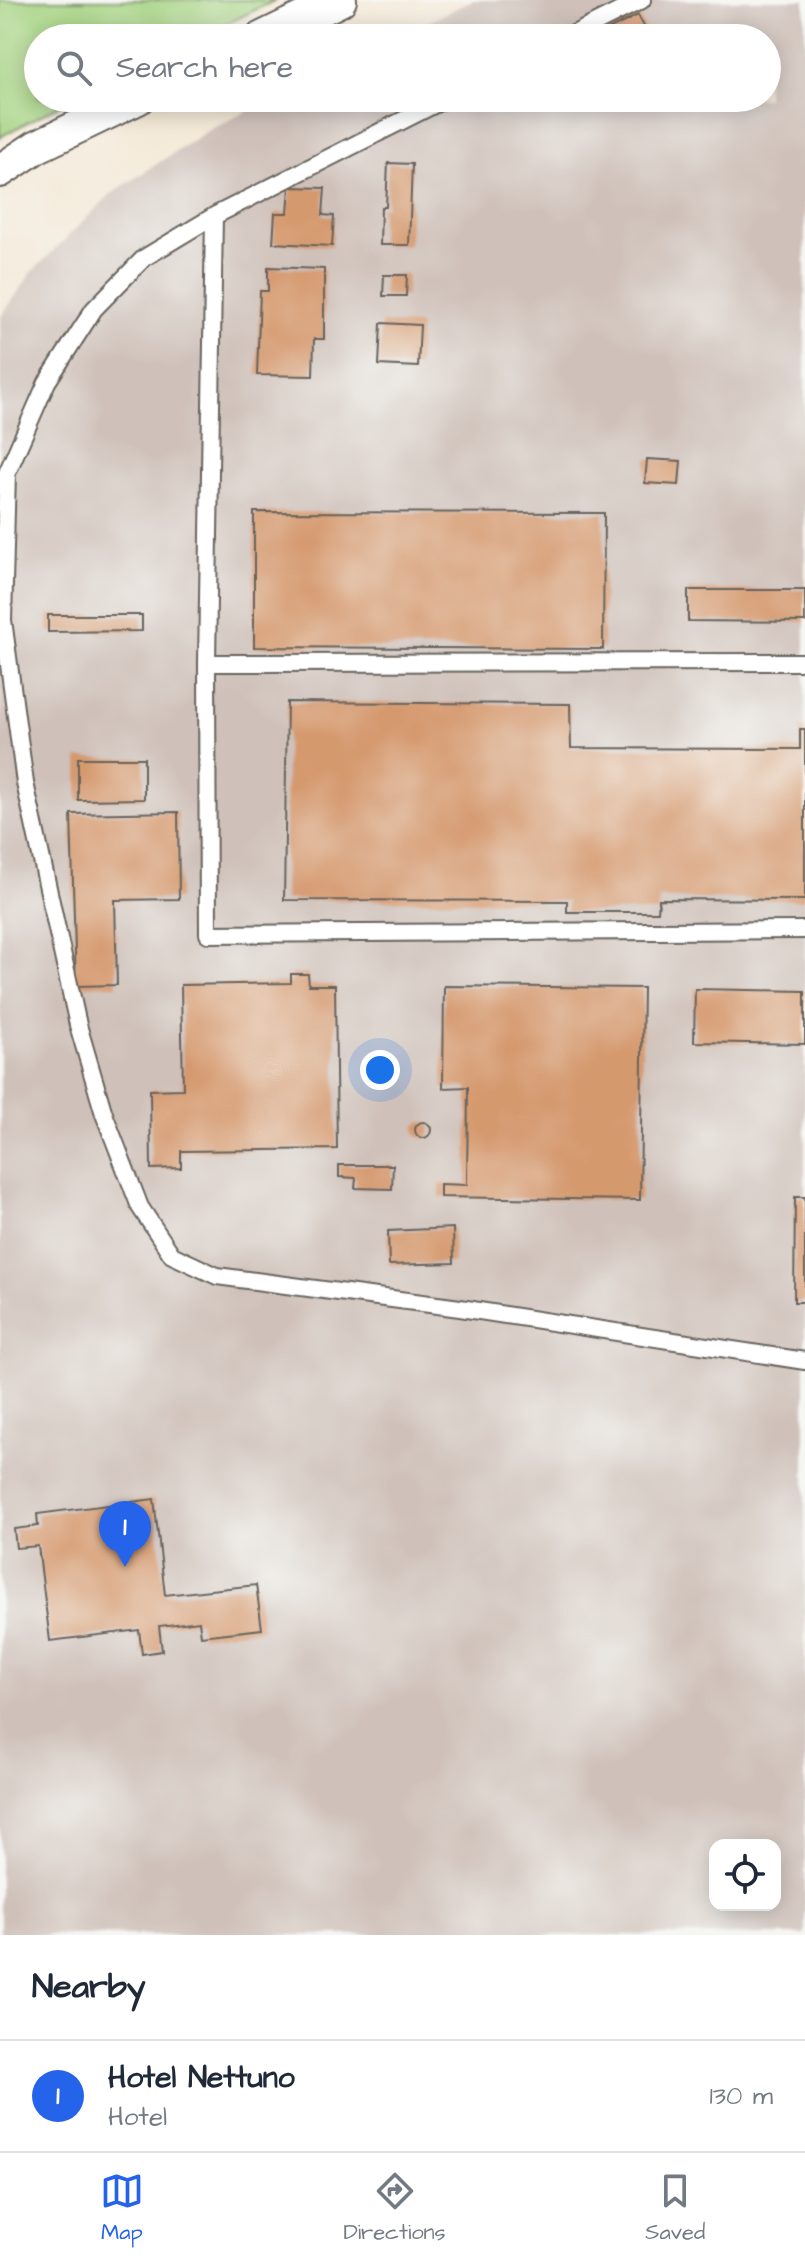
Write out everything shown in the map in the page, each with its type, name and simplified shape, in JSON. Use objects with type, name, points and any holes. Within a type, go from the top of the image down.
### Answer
[{"type":"street","points":[[291,24],[340,0]]},
{"type":"street","points":[[0,171],[36,147],[109,112]]},
{"type":"lane","points":[[594,24],[642,0]]},
{"type":"lane","points":[[419,112],[214,216],[144,258],[94,309],[47,382],[7,473],[3,620],[25,783],[78,1025],[104,1114],[140,1207],[172,1255],[217,1276],[460,1308],[805,1361]]},
{"type":"lane","points":[[214,216],[207,663],[208,934],[805,930]]},
{"type":"lane","points":[[207,663],[805,662]]},
{"type":"shaded area","points":[[473,0],[805,0],[805,1935],[0,1935],[0,318],[32,272],[111,194],[207,131],[246,112],[781,112],[781,24],[424,24]]},
{"type":"green space","points":[[0,0],[276,0],[226,24],[24,24],[24,112],[47,112],[0,137]]},
{"type":"building","points":[[638,15],[643,24],[620,24]]},
{"type":"building","points":[[388,163],[412,164],[409,245],[380,245],[381,207],[386,207]]},
{"type":"building","points":[[290,187],[325,188],[323,215],[334,216],[332,246],[273,243],[275,213],[288,213]]},
{"type":"building","points":[[268,267],[324,269],[324,339],[314,339],[313,376],[257,375],[260,291],[268,291]]},
{"type":"building","points":[[384,275],[407,275],[406,296],[383,296]]},
{"type":"building","points":[[381,323],[420,325],[418,367],[379,365]]},
{"type":"building","points":[[647,459],[681,461],[679,485],[645,483]]},
{"type":"building","points":[[254,512],[604,513],[603,649],[254,647]]},
{"type":"building","points":[[688,590],[805,590],[805,622],[688,621]]},
{"type":"building","points":[[48,615],[142,615],[142,631],[48,632]]},
{"type":"building","points":[[287,702],[570,704],[571,748],[800,749],[800,729],[805,729],[805,900],[659,899],[658,912],[567,912],[567,901],[284,900]]},
{"type":"building","points":[[78,758],[144,758],[144,799],[78,800]]},
{"type":"building","points":[[178,812],[179,899],[115,900],[117,985],[76,986],[71,814]]},
{"type":"building","points":[[291,974],[308,974],[309,985],[335,985],[337,1149],[181,1151],[181,1168],[151,1169],[150,1090],[183,1089],[181,985],[291,983]]},
{"type":"building","points":[[444,986],[643,988],[640,1200],[440,1197],[440,1184],[467,1185],[468,1087],[443,1088]]},
{"type":"building","points":[[695,989],[805,991],[805,1044],[694,1042]]},
{"type":"building","points":[[423,1122],[431,1130],[423,1138],[415,1130]]},
{"type":"building","points":[[339,1165],[393,1165],[392,1189],[355,1188],[356,1178],[339,1177]]},
{"type":"building","points":[[795,1197],[805,1197],[805,1302],[794,1302]]},
{"type":"building","points":[[453,1228],[454,1263],[389,1265],[388,1231]]},
{"type":"building","points":[[154,1499],[165,1595],[256,1585],[262,1629],[201,1636],[199,1621],[159,1626],[162,1651],[142,1654],[139,1630],[50,1641],[38,1546],[16,1548],[14,1529],[38,1526],[37,1514]]},
{"type":"place","name":"Hotel Nettuno","points":[[125,1567]]}]
